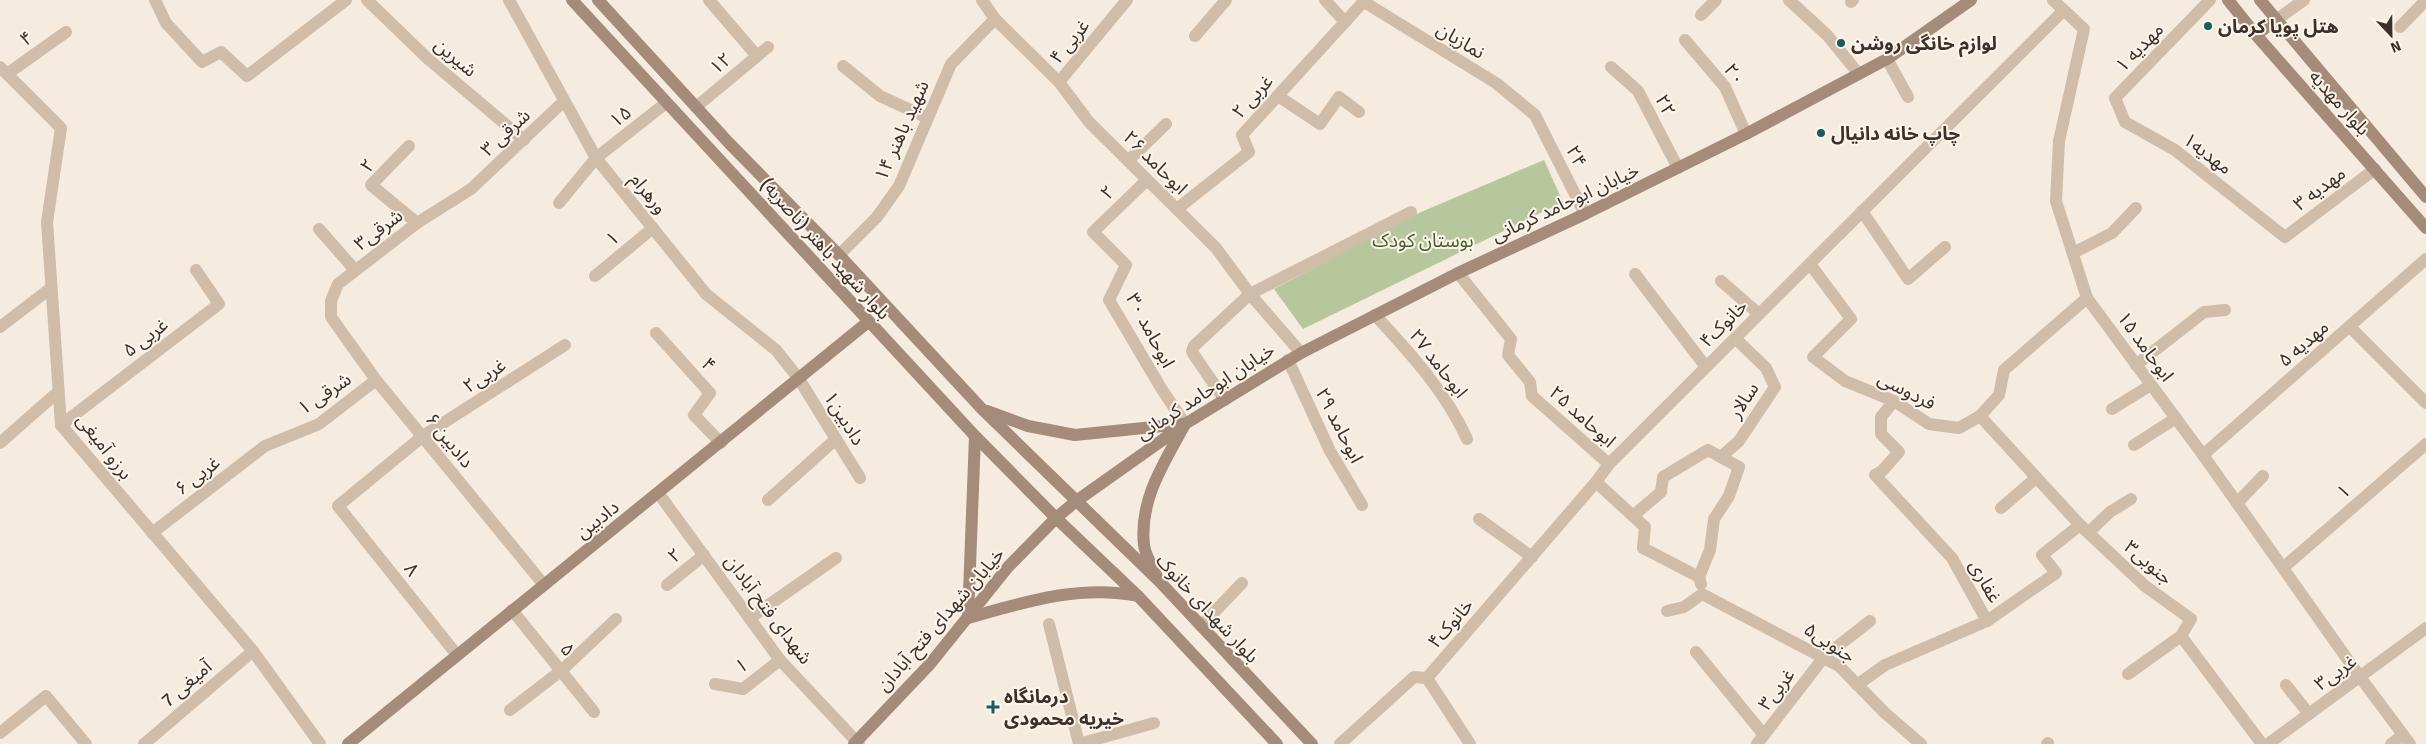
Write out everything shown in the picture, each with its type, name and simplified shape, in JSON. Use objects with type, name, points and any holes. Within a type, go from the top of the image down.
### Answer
[{"type":"main road","name":"بلوار شهید باهنر (ناصریه)","points":[[572,0],[868,322],[975,436],[1056,518]]},
{"type":"main road","name":"خیابان ابوحامد کرمانی","points":[[1056,518],[1075,502],[1185,424],[1288,360],[1458,273],[1585,214],[1746,134],[1887,59],[1971,0]]},
{"type":"main road","name":"بلوار مهدیه","points":[[2228,0],[2256,35],[2426,228]]},
{"type":"main road","name":"بلوار مهدیه","points":[[2260,0],[2426,197]]},
{"type":"main road","name":"بلوار شهید باهنر (ناصریه)","points":[[602,1],[696,107],[839,255],[982,410],[1075,502]]},
{"type":"main road","points":[[2256,35],[2276,20]]},
{"type":"main road","name":"دادبین","points":[[357,741],[457,655],[659,494],[868,322]]},
{"type":"main road","points":[[982,410],[1028,426],[1075,436],[1185,424]]},
{"type":"main road","points":[[1160,582],[1144,546],[1144,517],[1151,487],[1185,424]]},
{"type":"main road","points":[[975,436],[968,618],[1053,596],[1074,593],[1116,591],[1138,596]]},
{"type":"main road","name":"بلوار شهدای خانوک","points":[[1075,502],[1160,582],[1312,744]]},
{"type":"main road","points":[[1056,518],[1138,596],[1276,744]]},
{"type":"main road","name":"خیابان شهدای فتح آبادان","points":[[857,743],[930,664],[1008,567],[1056,518]]},
{"type":"street","points":[[156,0],[166,23],[202,62],[221,52],[247,76],[346,0]]},
{"type":"street","name":"شیرین","points":[[367,0],[426,58],[524,140]]},
{"type":"street","name":"ورهرام","points":[[510,0],[563,102],[596,158],[706,294],[776,350],[799,379]]},
{"type":"street","points":[[709,0],[757,56]]},
{"type":"street","name":"ابوحامد ۲۶","points":[[982,0],[995,19],[1060,82],[1089,122],[1216,248],[1250,294],[1301,353]]},
{"type":"street","name":"۴ غربی","points":[[1060,82],[1127,0]]},
{"type":"street","points":[[1195,36],[1226,0]]},
{"type":"street","points":[[1325,0],[1345,22]]},
{"type":"street","points":[[1701,15],[1716,0]]},
{"type":"street","points":[[1789,0],[1827,35],[1858,73]]},
{"type":"street","name":"ابوحامد ۱۵","points":[[2053,0],[2084,29],[2059,140],[2056,201],[2087,298],[2203,455],[2360,677],[2407,740]]},
{"type":"street","name":"مهدیه ۱","points":[[2115,98],[2210,0]]},
{"type":"street","points":[[2276,20],[2304,0]]},
{"type":"street","points":[[2400,27],[2426,0]]},
{"type":"street","name":"۲ غربی","points":[[1177,209],[1248,152],[1242,135],[1365,1]]},
{"type":"street","name":"نمازیان","points":[[1365,1],[1496,83],[1535,114]]},
{"type":"street","name":"خانوک۴","points":[[1428,678],[1596,482],[1608,464],[2063,11]]},
{"type":"street","name":"شهید باهنر ۱۴","points":[[839,255],[877,217],[898,186],[951,64],[995,19]]},
{"type":"street","name":"۴","points":[[3,70],[66,32]]},
{"type":"street","name":"۲۰","points":[[1685,40],[1725,87],[1746,134]]},
{"type":"street","name":"۱۲","points":[[696,107],[768,47]]},
{"type":"street","points":[[1887,59],[1908,97]]},
{"type":"street","points":[[843,66],[880,96],[928,118]]},
{"type":"street","name":"۲۲","points":[[1611,67],[1638,91],[1678,168]]},
{"type":"street","name":"برزو آمیغی","points":[[3,70],[61,128],[47,222],[61,425],[253,651],[320,744]]},
{"type":"street","points":[[1278,96],[1320,124],[1340,97],[1359,112]]},
{"type":"street","name":"مهدیه۱","points":[[2115,98],[2125,122],[2175,150],[2285,237]]},
{"type":"street","name":"۳ شرقی","points":[[471,188],[563,102]]},
{"type":"street","name":"۱۵","points":[[596,158],[666,103]]},
{"type":"street","name":"۲۴","points":[[1535,114],[1585,214]]},
{"type":"street","points":[[1128,161],[1166,124]]},
{"type":"street","name":"۲","points":[[409,146],[371,185],[417,223]]},
{"type":"street","points":[[559,203],[596,158]]},
{"type":"street","name":"مهدیه ۳","points":[[2285,237],[2375,169]]},
{"type":"street","name":"۲","points":[[1093,232],[1147,180]]},
{"type":"street","name":"شرقی۳","points":[[331,317],[331,301],[338,284],[417,223],[471,188]]},
{"type":"street","points":[[2073,253],[2112,233],[2136,208]]},
{"type":"street","points":[[1862,211],[1908,278],[1945,247]]},
{"type":"street","points":[[1225,400],[1192,351],[1194,346],[1250,294],[1411,212]]},
{"type":"street","name":"۱","points":[[595,276],[653,228]]},
{"type":"street","points":[[319,229],[356,270]]},
{"type":"street","name":"ابوحامد ۳۰","points":[[1093,232],[1126,265],[1110,300],[1161,388],[1185,424]]},
{"type":"street","name":"مهدیه ۵","points":[[2203,455],[2426,260]]},
{"type":"street","name":"فردوسی","points":[[1810,264],[1851,318],[1813,357],[1845,381],[1894,401],[1929,424],[1959,428],[1980,416],[1999,395],[2004,370],[2087,298]]},
{"type":"street","name":"۵ غربی","points":[[61,425],[219,304],[196,270]]},
{"type":"street","name":"ابوحامد ۲۵","points":[[1458,273],[1511,339],[1508,355],[1530,382],[1532,396],[1608,464]]},
{"type":"street","points":[[1635,274],[1706,367]]},
{"type":"street","points":[[1720,282],[1759,314]]},
{"type":"street","points":[[0,326],[51,288]]},
{"type":"street","points":[[2136,365],[2204,312],[2225,310]]},
{"type":"street","name":"ابوحامد ۲۷","points":[[1376,315],[1414,358],[1455,412],[1467,439]]},
{"type":"street","name":"دادبین ۶","points":[[331,317],[376,380],[544,585]]},
{"type":"street","points":[[2350,327],[2426,403]]},
{"type":"street","name":"۴","points":[[656,333],[710,393],[694,416],[721,443]]},
{"type":"street","name":"سالار","points":[[1721,457],[1739,441],[1775,387],[1766,368],[1735,338]]},
{"type":"street","name":"غربی۲","points":[[338,506],[423,436],[564,345]]},
{"type":"street","name":"ابوحامد ۲۹","points":[[1288,360],[1330,451],[1362,505]]},
{"type":"street","name":"دادبین۱","points":[[799,379],[860,478]]},
{"type":"street","name":"۱ شرقی","points":[[265,446],[319,424],[376,380]]},
{"type":"street","points":[[2112,409],[2152,386]]},
{"type":"street","points":[[0,443],[58,392]]},
{"type":"street","name":"غفاری","points":[[1857,685],[1885,665],[1987,621],[1952,558],[1875,475],[1882,471],[1899,452],[1880,434],[1881,417],[1894,401]]},
{"type":"street","name":"جنوبی۳","points":[[1980,416],[2085,529],[2145,586],[2191,619],[2181,636]]},
{"type":"street","points":[[2134,445],[2176,418]]},
{"type":"street","points":[[768,500],[836,439]]},
{"type":"street","name":"۱","points":[[2284,567],[2426,444]]},
{"type":"street","name":"۶ غربی","points":[[152,533],[265,446]]},
{"type":"street","points":[[1633,516],[1661,492],[1664,477],[1708,450],[1739,467],[1729,496],[1714,519],[1710,550],[1700,577],[1702,594],[1684,607],[1667,611]]},
{"type":"street","points":[[2237,502],[2263,476]]},
{"type":"street","points":[[2001,508],[2036,478]]},
{"type":"street","points":[[1596,482],[1645,527],[1644,548],[1700,577]]},
{"type":"street","name":"شهدای فتح آبادان","points":[[659,494],[780,660],[857,743]]},
{"type":"street","points":[[1987,621],[2056,573],[2042,555],[2131,498]]},
{"type":"street","name":"۸","points":[[338,506],[457,655]]},
{"type":"street","points":[[1478,519],[1532,557]]},
{"type":"street","name":"۲","points":[[667,584],[704,555]]},
{"type":"street","points":[[750,618],[836,558]]},
{"type":"street","points":[[1200,626],[1242,583]]},
{"type":"street","name":"جنوبی۵","points":[[1702,594],[1840,666],[1885,713],[1921,744]]},
{"type":"street","name":"۵","points":[[512,610],[594,712]]},
{"type":"street","points":[[510,710],[562,670],[616,618]]},
{"type":"street","name":"غربی۳","points":[[1761,740],[1824,657],[1870,621]]},
{"type":"street","points":[[1049,624],[1079,744],[1154,723]]},
{"type":"street","name":"غربی۳","points":[[2268,744],[2425,630]]},
{"type":"street","points":[[2128,674],[2181,636],[2262,744]]},
{"type":"street","name":"آمیغی 7","points":[[144,744],[253,651]]},
{"type":"street","points":[[1696,652],[1761,740]]},
{"type":"street","name":"۱","points":[[715,684],[743,689],[780,660]]},
{"type":"street","points":[[1340,744],[1414,677],[1428,678],[1470,744]]},
{"type":"street","points":[[2286,685],[2309,714]]},
{"type":"street","points":[[0,732],[46,696],[86,744]]},
{"type":"street","points":[[2391,744],[2407,740]]},
{"type":"green space","name":"بوستان کودک","points":[[1544,160],[1563,202],[1303,329],[1274,289],[1414,215]]},
{"type":"place","name":"هتل پویا کرمان","points":[[2208,26]]},
{"type":"place","name":"لوازم خانگی روشن","points":[[1841,43]]},
{"type":"place","name":"چاپ خانه دانیال","points":[[1821,133]]},
{"type":"place","name":"درمانگاه خیریه محمودی","points":[[993,707]]}]
